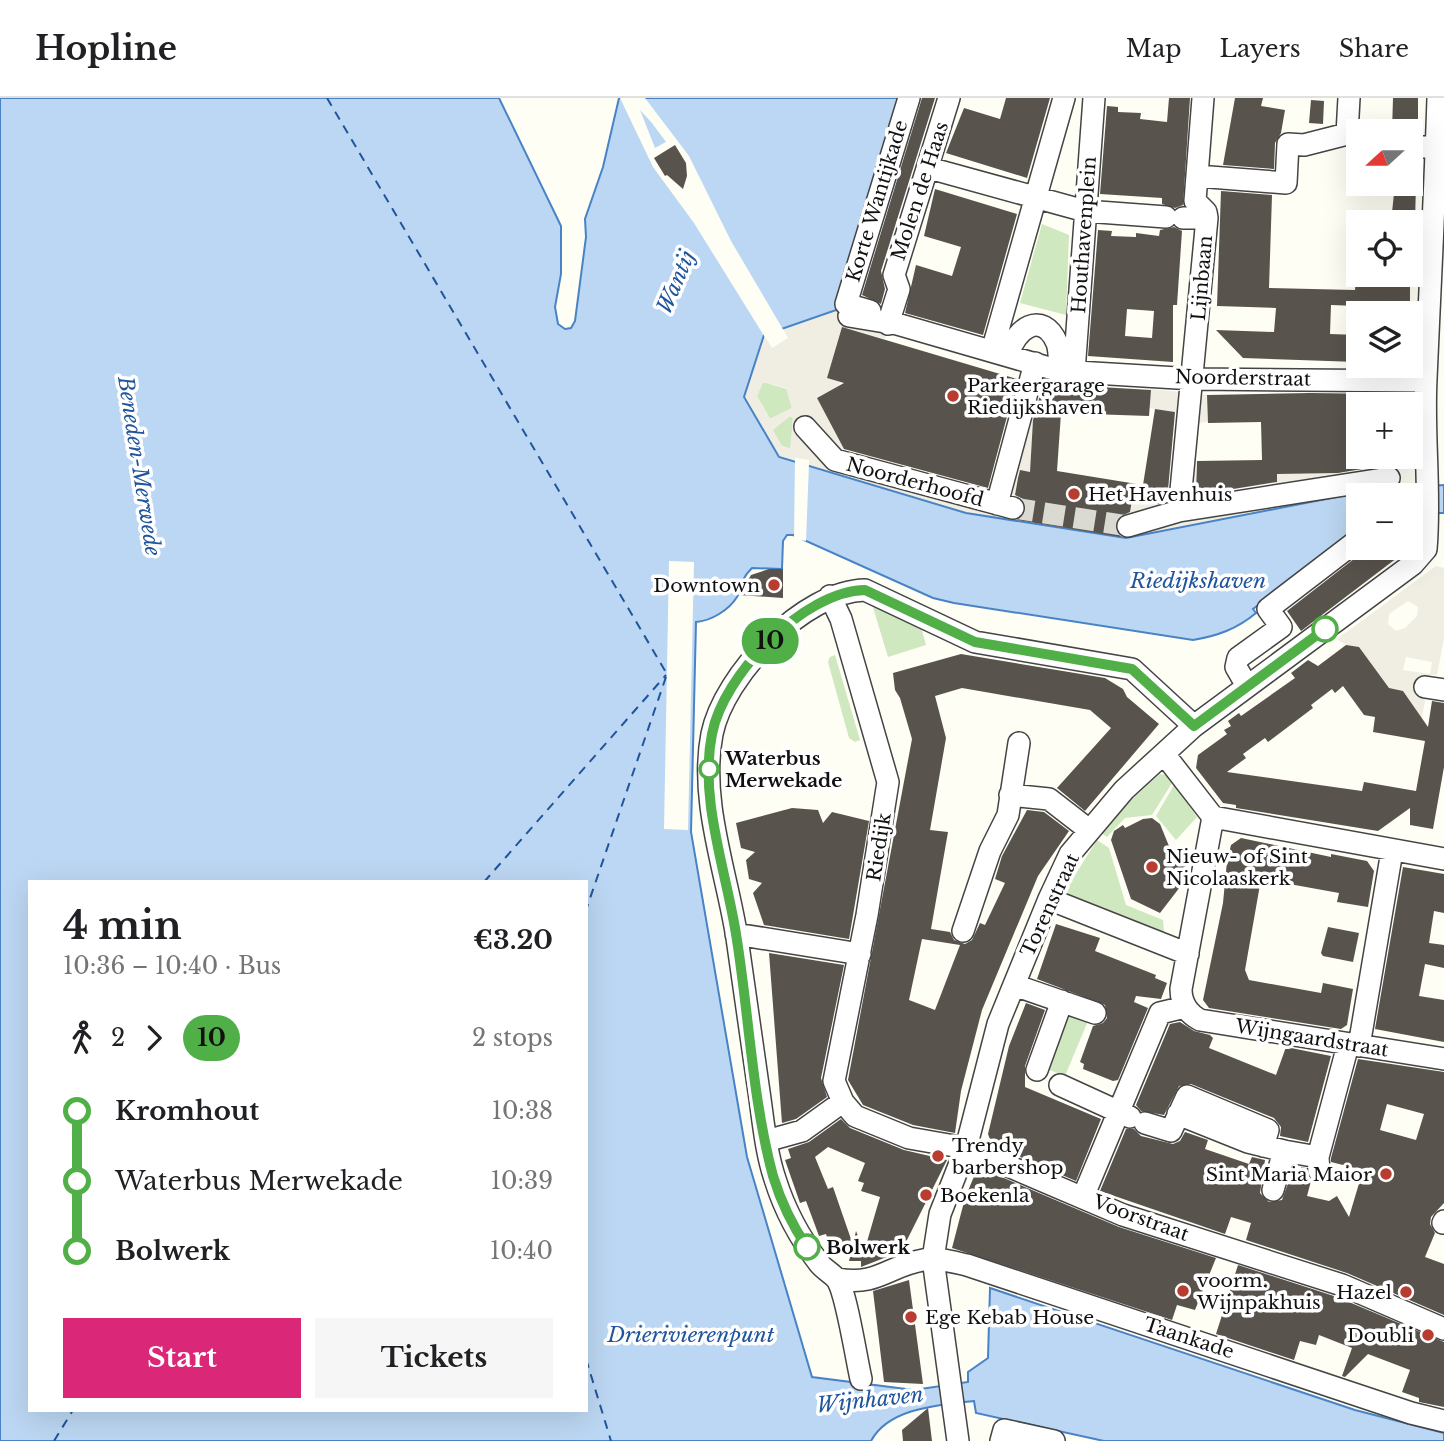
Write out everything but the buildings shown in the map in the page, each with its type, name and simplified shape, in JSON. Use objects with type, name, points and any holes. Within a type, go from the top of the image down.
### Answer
[{"type":"street","name":"Korte Wantijkade","points":[[882,323],[879,314],[846,304],[909,98]]},
{"type":"street","name":"Molen de Haas","points":[[882,323],[899,289],[894,275],[949,98]]},
{"type":"street","name":"Houthavenplein","points":[[1000,353],[1064,98]]},
{"type":"street","name":"Houthavenplein","points":[[1067,371],[1085,211],[1094,98]]},
{"type":"street","name":"Lijnbaan","points":[[1179,511],[1194,379],[1207,218],[1206,212],[1195,201],[1203,98]]},
{"type":"street","points":[[1349,98],[1351,119]]},
{"type":"street","points":[[1435,552],[1429,521],[1426,381],[1437,329],[1438,98]]},
{"type":"street","points":[[1197,176],[1286,183],[1288,144],[1346,141]]},
{"type":"street","points":[[929,168],[1037,200],[1085,211],[1207,218]]},
{"type":"street","name":"Noorderstraat","points":[[849,316],[1067,371],[1194,379],[1426,381]]},
{"type":"street","points":[[1000,353],[1010,346],[1024,327],[1032,324],[1052,333],[1067,371]]},
{"type":"street","name":"Noorderhoofd","points":[[805,427],[835,460],[1005,506],[1035,363]]},
{"type":"street","points":[[1128,526],[1179,511],[1389,478]]},
{"type":"street","points":[[1247,686],[1236,667],[1238,658],[1281,627],[1268,609],[1346,549]]},
{"type":"street","name":"Torenstraat","points":[[958,1441],[951,1406],[933,1259],[940,1214],[966,1148],[998,1024],[1070,854],[1124,790],[1194,726],[1413,564],[1435,552]]},
{"type":"street","points":[[933,1259],[920,1260],[858,1283],[838,1279],[822,1267],[784,1207],[766,1141],[736,934],[713,815],[709,752],[712,731],[726,695],[754,653],[830,596],[846,590],[865,590],[975,642],[1132,669],[1194,726]]},
{"type":"street","name":"Riedijk","points":[[830,596],[841,619],[888,782],[860,954],[834,1081],[838,1105]]},
{"type":"street","points":[[963,931],[990,851],[1008,815],[1018,743]]},
{"type":"street","points":[[1164,754],[1213,817],[1444,859]]},
{"type":"street","points":[[1010,795],[1049,799],[1089,830]]},
{"type":"street","points":[[1083,1197],[1131,1117],[1160,1013],[1185,1007],[1181,989],[1213,817]]},
{"type":"street","points":[[1060,1086],[1171,1131],[1187,1096],[1268,1130],[1263,1146],[1319,1164],[1353,1046],[1392,851]]},
{"type":"street","points":[[1049,899],[1188,954]]},
{"type":"street","points":[[736,934],[860,954]]},
{"type":"street","points":[[1014,985],[1095,1013]]},
{"type":"street","points":[[1037,1070],[1062,1002]]},
{"type":"street","name":"Wijngaardstraat","points":[[1185,1007],[1200,1020],[1444,1059]]},
{"type":"street","points":[[766,1141],[802,1131],[838,1105]]},
{"type":"street","name":"Voorstraat","points":[[838,1105],[855,1116],[909,1138],[966,1148],[1123,1215],[1342,1284],[1444,1329]]},
{"type":"street","points":[[1273,1190],[1284,1151]]},
{"type":"street","name":"Taankade","points":[[933,1259],[982,1269],[1411,1413],[1444,1421]]},
{"type":"street","points":[[838,1279],[861,1379]]},
{"type":"street","points":[[1001,1441],[1004,1430],[1054,1441]]},
{"type":"green space","points":[[1042,224],[1069,235],[1066,315],[1020,303]]},
{"type":"green space","points":[[763,382],[787,389],[792,408],[770,419],[757,396]]},
{"type":"green space","points":[[790,416],[793,418],[791,449],[782,446],[772,430]]},
{"type":"green space","points":[[872,604],[922,630],[926,645],[888,657]]},
{"type":"green space","points":[[835,655],[860,740],[855,742],[849,738],[828,662],[830,657]]},
{"type":"green space","points":[[1160,774],[1166,775],[1172,783],[1152,815],[1125,818],[1107,837],[1101,833],[1133,798]]},
{"type":"green space","points":[[1174,785],[1197,817],[1176,840],[1156,816]]},
{"type":"green space","points":[[1097,840],[1109,848],[1126,905],[1163,920],[1164,932],[1068,894],[1067,888]]},
{"type":"green space","points":[[1072,1008],[1090,1016],[1065,1076],[1047,1069]]},
{"type":"shaded area","points":[[842,308],[889,319],[885,339],[842,327],[827,378],[840,382],[839,386],[817,398],[849,457],[873,445],[872,457],[897,461],[896,464],[950,481],[952,474],[961,477],[960,483],[987,492],[1021,380],[1035,387],[1031,454],[1036,473],[1019,471],[1011,519],[966,513],[809,466],[809,460],[796,458],[794,461],[779,457],[744,397],[764,335],[772,348],[788,338],[783,328]],"holes":[[[763,382],[786,388],[792,408],[770,419],[757,396]],[[790,416],[793,418],[790,449],[782,446],[773,430]]]},
{"type":"shaded area","points":[[1151,389],[1207,395],[1208,422],[1195,423],[1197,496],[1276,487],[1277,474],[1372,472],[1373,469],[1390,469],[1394,483],[1346,483],[1346,495],[1126,538],[1132,500],[1168,505],[1182,413],[1149,408]]},
{"type":"shaded area","points":[[1436,566],[1444,568],[1444,638],[1437,675],[1430,675],[1418,738],[1407,717],[1410,701],[1403,691],[1382,687],[1346,645],[1337,639]],"holes":[[[1408,601],[1418,607],[1417,616],[1405,628],[1396,631],[1388,624],[1389,614]],[[1406,657],[1432,662],[1430,674],[1403,670]]]},
{"type":"water","points":[[0,98],[499,98],[561,226],[561,274],[555,307],[558,324],[565,329],[571,328],[575,321],[586,237],[585,219],[603,167],[619,98],[906,98],[842,308],[764,335],[744,397],[779,457],[966,513],[1126,538],[1346,495],[1346,540],[1253,609],[1256,613],[1249,619],[1226,631],[1193,640],[933,598],[793,535],[787,535],[783,541],[782,569],[752,568],[737,597],[729,606],[713,617],[696,622],[691,832],[747,1157],[812,1377],[914,1390],[968,1382],[968,1372],[988,1358],[990,1288],[1355,1410],[1444,1433],[1444,1441],[1104,1441],[976,1413],[974,1401],[932,1406],[903,1414],[879,1430],[871,1441],[0,1441]]},
{"type":"water","points":[[1444,485],[1444,513],[1423,513],[1423,487]]},
{"type":"pier","points":[[620,98],[645,98],[689,156],[731,241],[784,331],[766,339],[694,223],[653,167]],"holes":[[[640,110],[666,142],[655,148]]]},
{"type":"pier","points":[[795,458],[809,463],[806,541],[794,539]]},
{"type":"pier","points":[[669,561],[694,562],[688,830],[664,829]]},
{"type":"ferry route","points":[[327,98],[667,674],[588,904]]},
{"type":"ferry route","points":[[486,880],[666,675]]},
{"type":"ferry route","points":[[588,1366],[611,1441]]},
{"type":"ferry route","points":[[54,1441],[72,1412]]},
{"type":"tunnel","points":[[1013,508],[1128,526]]},
{"type":"bus line","name":"10","points":[[807,1247],[784,1207],[773,1175],[766,1141],[736,934],[713,815],[709,771],[712,731],[726,695],[754,653],[809,609],[830,596],[846,590],[865,590],[975,642],[1132,669],[1194,726],[1325,629]]},
{"type":"place","name":"Parkeergarage Riedijkshaven","points":[[953,396]]},
{"type":"place","name":"Het Havenhuis","points":[[1074,494]]},
{"type":"place","name":"Downtown","points":[[774,585]]},
{"type":"place","name":"Waterbus Merwekade","points":[[709,769]]},
{"type":"place","name":"Nieuw- of Sint Nicolaaskerk","points":[[1152,867]]},
{"type":"place","name":"Trendy barbershop","points":[[938,1156]]},
{"type":"place","name":"Sint Maria Maior","points":[[1386,1174]]},
{"type":"place","name":"Boekenla","points":[[926,1195]]},
{"type":"place","name":"Bolwerk","points":[[807,1247]]},
{"type":"place","name":"voorm. Wijnpakhuis","points":[[1183,1291]]},
{"type":"place","name":"Hazel","points":[[1406,1292]]},
{"type":"place","name":"Ege Kebab House","points":[[911,1317]]},
{"type":"place","name":"Doubli","points":[[1428,1335]]},
{"type":"water label","name":"Wantij","points":[[676,282]]},
{"type":"water label","name":"Beneden-Merwede","points":[[139,466]]},
{"type":"water label","name":"Riedijkshaven","points":[[1198,581]]},
{"type":"water label","name":"Drierivierenpunt","points":[[691,1335]]},
{"type":"water label","name":"Wijnhaven","points":[[870,1400]]}]
